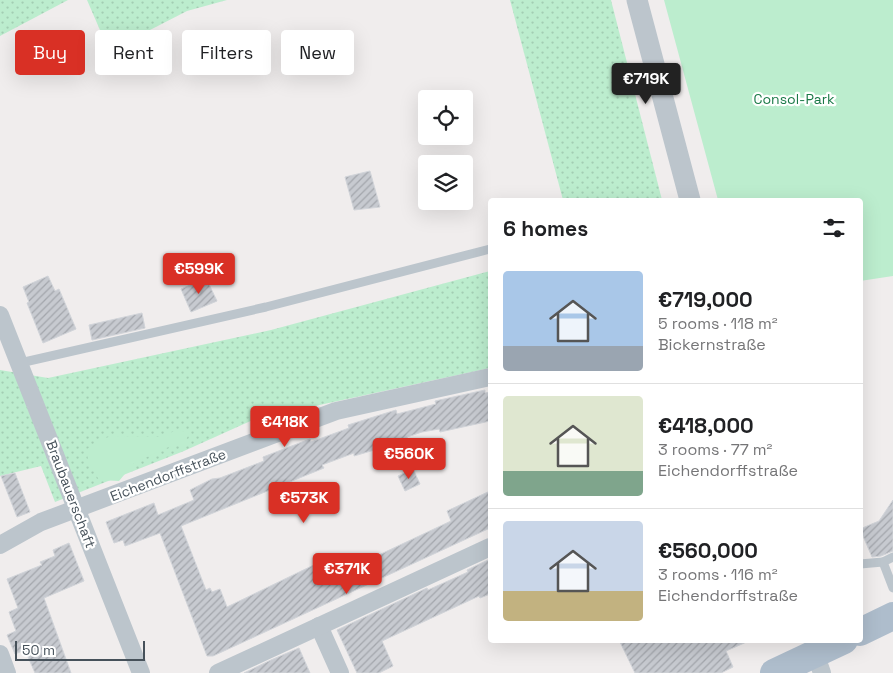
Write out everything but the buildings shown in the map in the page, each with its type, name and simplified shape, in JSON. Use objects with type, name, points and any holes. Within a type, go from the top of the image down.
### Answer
[{"type":"main road","points":[[863,631],[893,616]]},
{"type":"main road","points":[[774,673],[838,643]]},
{"type":"street","points":[[637,0],[689,198]]},
{"type":"street","name":"Braubauerschaft","points":[[0,315],[141,673]]},
{"type":"street","name":"Eichendorffstraße","points":[[0,545],[41,522],[336,411],[488,377]]},
{"type":"street","points":[[218,673],[488,548]]},
{"type":"street","points":[[319,626],[340,673]]},
{"type":"street","points":[[0,654],[8,673]]},
{"type":"lane","points":[[20,362],[266,307],[488,250]]},
{"type":"lane","points":[[863,564],[883,562],[893,557]]},
{"type":"lane","points":[[883,562],[893,588]]},
{"type":"green space","points":[[0,0],[68,0],[0,36]]},
{"type":"green space","points":[[87,0],[227,0],[187,11],[150,30],[100,30]]},
{"type":"green space","points":[[510,0],[611,0],[661,198],[562,198]]},
{"type":"green space","name":"Consol-Park","points":[[664,0],[893,0],[893,276],[863,281],[863,198],[717,198]]},
{"type":"green space","points":[[488,272],[488,368],[255,419],[184,451],[55,502],[41,466],[0,476],[0,370],[48,378],[271,330]]},
{"type":"green space","points":[[178,429],[189,434],[183,446],[171,446],[134,463],[119,481],[99,480],[88,461],[87,449],[98,441],[111,436],[162,437]]}]
